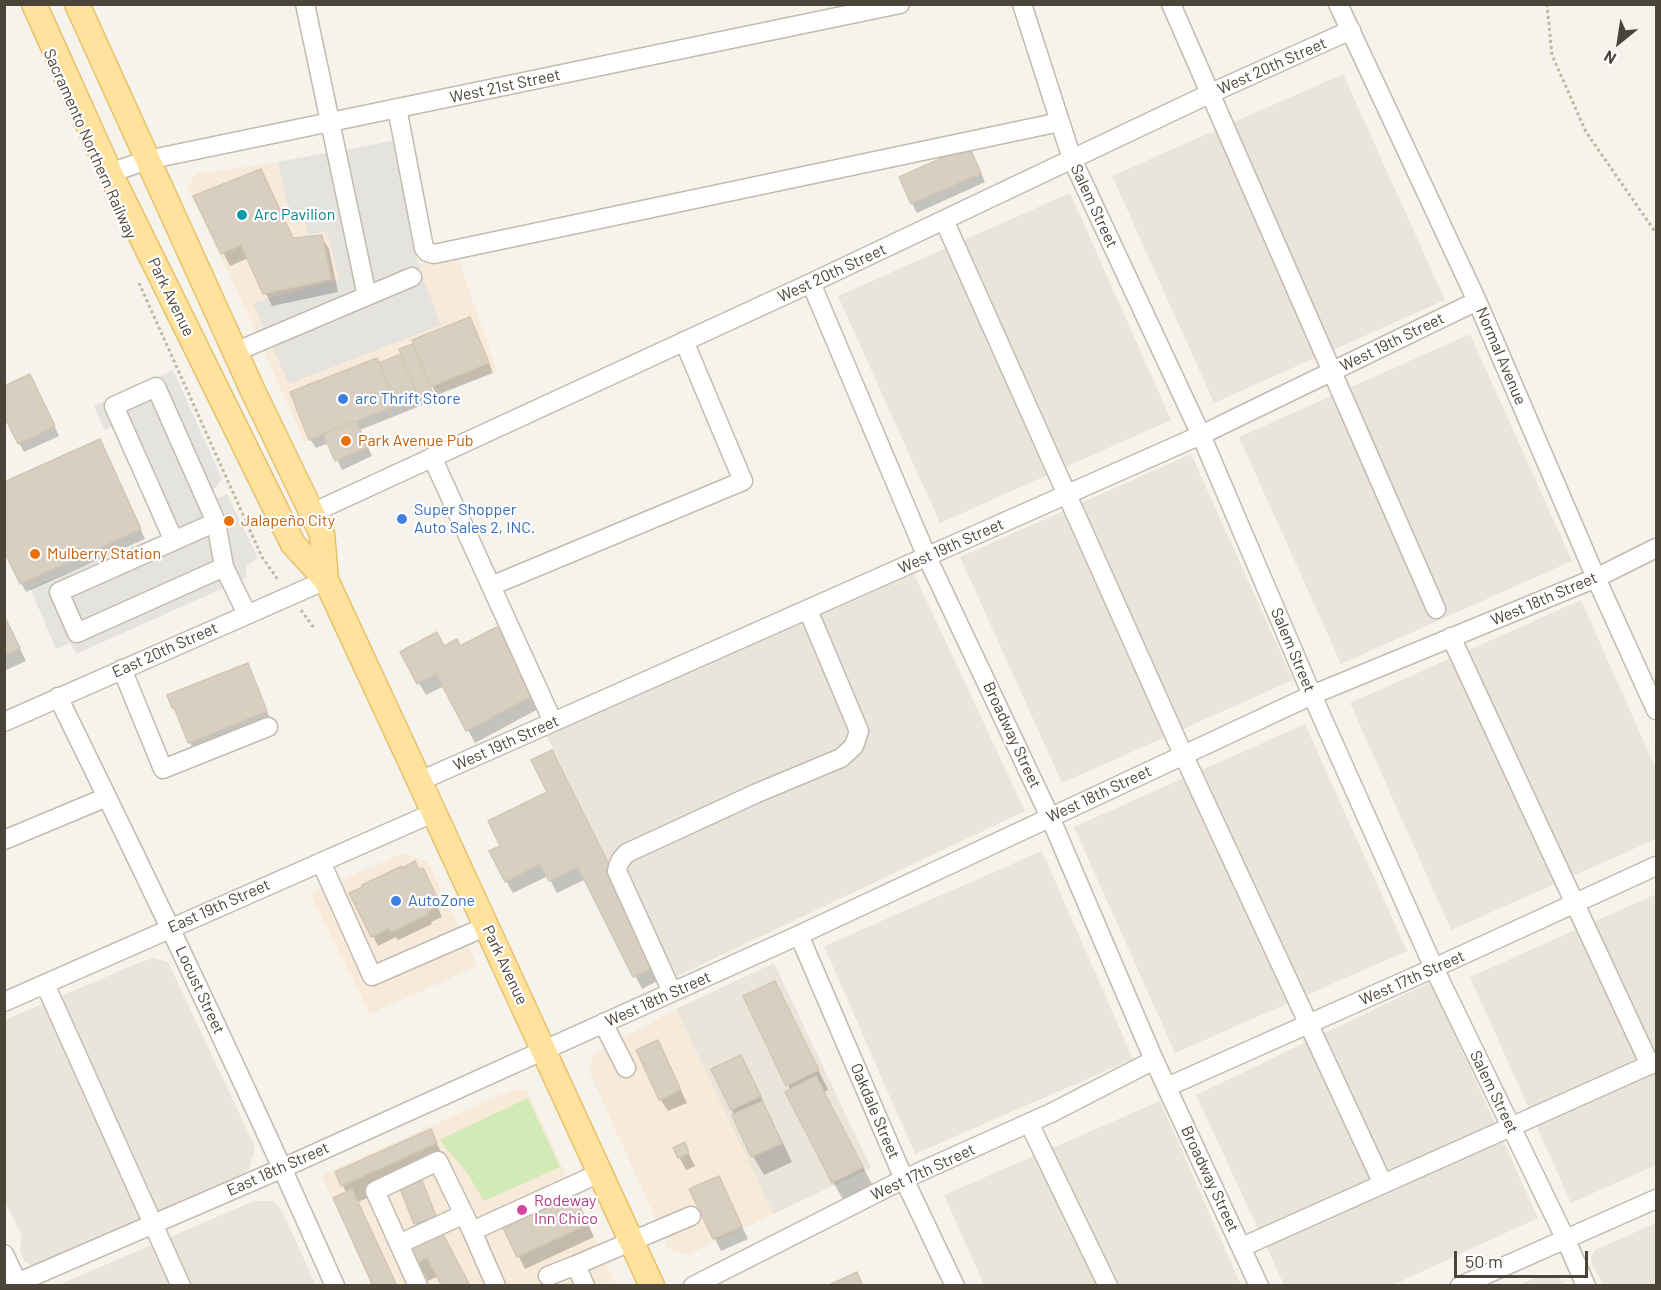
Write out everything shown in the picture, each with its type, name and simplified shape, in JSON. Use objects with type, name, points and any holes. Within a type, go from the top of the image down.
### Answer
[{"type":"main road","name":"Park Avenue","points":[[34,4],[110,173],[293,544],[326,580],[652,1286]]},
{"type":"main road","name":"Park Avenue","points":[[77,4],[235,352],[322,534],[326,580]]},
{"type":"street","points":[[305,4],[367,296]]},
{"type":"street","name":"West 21st Street","points":[[110,173],[147,160],[900,4]]},
{"type":"street","name":"Salem Street","points":[[1022,4],[1072,159],[1201,435],[1312,695],[1434,968],[1586,1286]]},
{"type":"street","points":[[1171,4],[1436,609]]},
{"type":"street","name":"Normal Avenue","points":[[1338,4],[1478,301],[1596,578],[1656,710]]},
{"type":"street","name":"West 20th Street","points":[[312,513],[812,283],[1209,94],[1351,30]]},
{"type":"street","points":[[397,108],[424,248],[427,252],[434,254],[1060,122]]},
{"type":"street","points":[[944,220],[1184,754],[1383,1184]]},
{"type":"street","points":[[235,352],[412,277]]},
{"type":"street","name":"Broadway Street","points":[[812,283],[927,557],[1050,817],[1154,1060],[1259,1286]]},
{"type":"street","name":"West 19th Street","points":[[420,781],[1201,435],[1478,301]]},
{"type":"street","points":[[491,586],[743,481],[684,341]]},
{"type":"street","points":[[174,541],[114,406],[156,387],[216,522],[224,567],[248,614]]},
{"type":"street","points":[[432,457],[553,722]]},
{"type":"street","points":[[216,522],[59,592],[77,633],[224,567]]},
{"type":"street","name":"West 18th Street","points":[[545,1050],[799,935],[1312,695],[1596,578],[1656,548]]},
{"type":"street","name":"East 20th Street","points":[[4,722],[326,580]]},
{"type":"street","points":[[672,992],[617,872],[618,865],[627,854],[758,793],[842,758],[854,746],[859,731],[808,610]]},
{"type":"street","points":[[1242,1247],[1653,1063],[1575,903],[1451,637]]},
{"type":"street","points":[[122,669],[163,769],[268,727]]},
{"type":"street","name":"Locust Street","points":[[58,697],[171,927],[335,1286]]},
{"type":"street","points":[[4,840],[107,797]]},
{"type":"street","name":"East 19th Street","points":[[4,1002],[433,813]]},
{"type":"street","points":[[321,862],[372,976],[487,926]]},
{"type":"street","name":"West 17th Street","points":[[1167,1087],[1656,866]]},
{"type":"street","name":"Oakdale Street","points":[[799,935],[904,1179],[955,1286]]},
{"type":"street","points":[[45,984],[181,1286]]},
{"type":"street","points":[[603,1023],[626,1068]]},
{"type":"street","name":"East 18th Street","points":[[15,1284],[283,1168],[545,1050]]},
{"type":"street","name":"West 17th Street","points":[[693,1286],[904,1179],[1029,1123],[1154,1060]]},
{"type":"street","points":[[1029,1123],[1108,1286]]},
{"type":"street","points":[[418,1286],[375,1191],[438,1161],[496,1286]]},
{"type":"street","points":[[399,1244],[468,1222],[600,1173]]},
{"type":"street","points":[[1460,1286],[1656,1199]]},
{"type":"street","points":[[548,1276],[690,1216]]},
{"type":"street","points":[[4,1254],[15,1284]]},
{"type":"street","points":[[576,1265],[585,1286]]},
{"type":"path","points":[[1547,4],[1552,55],[1586,132],[1656,233]]},
{"type":"path","points":[[136,275],[262,557],[282,585]]},
{"type":"path","points":[[297,605],[314,628]]},
{"type":"shaded area","points":[[1343,74],[1445,300],[1214,403],[1112,176]]},
{"type":"shaded area","points":[[393,141],[418,264],[457,255],[497,371],[397,408],[396,405],[304,442],[247,312],[187,187],[196,174]]},
{"type":"shaded area","points":[[393,141],[418,264],[441,325],[289,384],[253,303],[339,279],[327,231],[307,235],[305,218],[291,220],[278,162]]},
{"type":"shaded area","points":[[1070,193],[1171,420],[940,523],[838,296]]},
{"type":"shaded area","points":[[1470,334],[1572,561],[1341,664],[1239,437]]},
{"type":"shaded area","points":[[173,370],[222,479],[210,495],[213,500],[227,494],[258,558],[246,566],[246,578],[76,654],[70,643],[56,649],[30,588],[163,534],[112,427],[105,430],[94,406]]},
{"type":"shaded area","points":[[1191,454],[1293,680],[1062,783],[960,557]]},
{"type":"shaded area","points":[[914,574],[1025,811],[671,979],[612,868],[546,735]]},
{"type":"shaded area","points":[[1581,600],[1656,769],[1656,839],[1451,930],[1350,703]]},
{"type":"shaded area","points":[[1305,724],[1407,951],[1175,1053],[1074,827]]},
{"type":"shaded area","points":[[1042,851],[1133,1059],[915,1154],[824,946]]},
{"type":"shaded area","points":[[403,853],[428,862],[478,966],[370,1014],[310,894]]},
{"type":"shaded area","points":[[1656,894],[1656,1165],[1571,1203],[1470,977]]},
{"type":"shaded area","points":[[153,958],[168,962],[255,1147],[249,1170],[230,1182],[37,1268],[25,1262],[20,1251],[21,1234],[5,1201],[5,1020]]},
{"type":"shaded area","points":[[774,963],[871,1168],[773,1214],[676,1009]]},
{"type":"shaded area","points":[[1431,982],[1538,1218],[1393,1285],[1284,1285],[1196,1095]]},
{"type":"shaded area","points":[[676,1009],[773,1214],[688,1255],[669,1249],[589,1071],[594,1054]]},
{"type":"shaded area","points":[[514,1089],[527,1090],[616,1285],[372,1285],[321,1175]]},
{"type":"shaded area","points":[[1160,1101],[1241,1285],[984,1285],[944,1195]]},
{"type":"shaded area","points":[[254,1201],[274,1201],[282,1211],[316,1285],[56,1286]]},
{"type":"shaded area","points":[[1656,1223],[1656,1285],[1603,1285],[1592,1264],[1591,1256],[1595,1250]]},
{"type":"shaded area","points":[[1543,1275],[1556,1275],[1566,1285],[1519,1285]]},
{"type":"green space","points":[[528,1098],[560,1167],[484,1201],[466,1171],[439,1140]]},
{"type":"building","points":[[969,146],[981,173],[911,204],[899,177]]},
{"type":"building","name":"Arc Pavilion","points":[[261,169],[293,238],[322,235],[331,279],[263,294],[241,245],[221,254],[193,196]]},
{"type":"building","points":[[470,317],[489,363],[430,387],[412,340]]},
{"type":"building","points":[[413,344],[433,394],[419,399],[399,349]]},
{"type":"building","points":[[401,354],[419,399],[397,408],[379,363]]},
{"type":"building","name":"arc Thrift Store","points":[[377,358],[396,405],[309,440],[290,392]]},
{"type":"building","points":[[30,374],[55,426],[18,444],[4,416],[4,386]]},
{"type":"building","points":[[356,421],[368,447],[335,461],[323,434]]},
{"type":"building","points":[[100,439],[141,529],[20,584],[4,551],[4,482]]},
{"type":"building","points":[[4,615],[20,648],[4,655]]},
{"type":"building","points":[[497,627],[534,695],[466,731],[436,674],[417,684],[400,652],[437,632],[444,646],[457,639],[460,646]]},
{"type":"building","points":[[248,663],[267,711],[188,743],[167,695]]},
{"type":"building","points":[[552,750],[659,964],[633,977],[578,867],[549,881],[540,864],[505,882],[489,851],[500,846],[488,821],[547,792],[531,760]]},
{"type":"building","points":[[415,861],[419,870],[423,868],[437,897],[434,899],[438,907],[391,932],[389,928],[371,937],[349,893]]},
{"type":"building","points":[[775,981],[819,1070],[786,1086],[743,996]]},
{"type":"building","points":[[658,1040],[681,1090],[659,1100],[636,1050]]},
{"type":"building","points":[[741,1055],[761,1096],[731,1110],[711,1069]]},
{"type":"building","points":[[816,1076],[863,1167],[832,1183],[785,1092]]},
{"type":"building","points":[[762,1101],[782,1143],[751,1157],[732,1115]]},
{"type":"building","points":[[431,1129],[437,1143],[341,1186],[335,1172]]},
{"type":"building","points":[[685,1142],[689,1153],[678,1158],[673,1148]]},
{"type":"building","points":[[719,1176],[742,1226],[713,1239],[689,1189]]},
{"type":"building","points":[[421,1178],[436,1216],[414,1224],[399,1186]]},
{"type":"building","points":[[352,1189],[397,1286],[373,1286],[333,1198]]},
{"type":"building","points":[[574,1194],[588,1224],[517,1257],[503,1228]]},
{"type":"building","points":[[442,1232],[470,1286],[442,1286],[427,1258],[416,1263],[409,1249]]},
{"type":"building","points":[[857,1272],[863,1286],[827,1286]]},
{"type":"place","name":"Arc Pavilion","points":[[242,215]]},
{"type":"place","name":"arc Thrift Store","points":[[343,399]]},
{"type":"place","name":"Park Avenue Pub","points":[[346,441]]},
{"type":"place","name":"Super Shopper Auto Sales 2, INC.","points":[[402,519]]},
{"type":"place","name":"Jalapeño City","points":[[229,521]]},
{"type":"place","name":"Mulberry Station","points":[[35,554]]},
{"type":"place","name":"AutoZone","points":[[396,901]]},
{"type":"place","name":"Rodeway Inn Chico","points":[[522,1210]]}]
